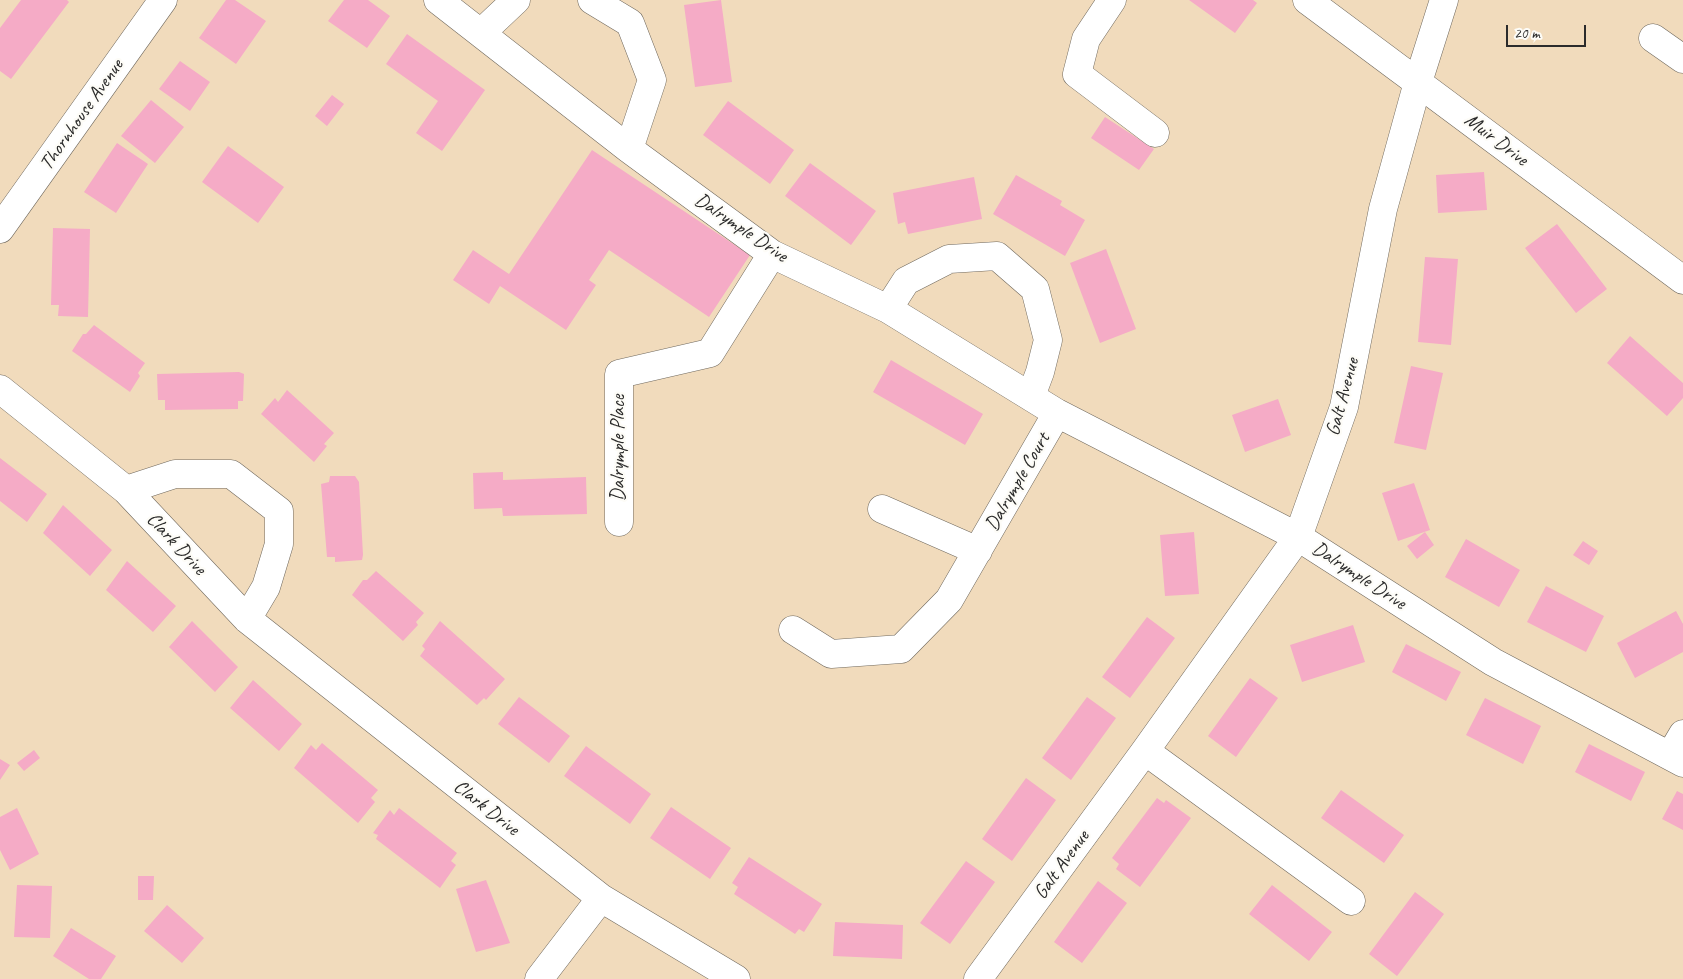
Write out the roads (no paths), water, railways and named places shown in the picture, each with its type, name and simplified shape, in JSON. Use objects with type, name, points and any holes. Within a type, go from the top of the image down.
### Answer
[{"type":"street","name":"Thornhouse Avenue","points":[[0,229],[164,0]]},
{"type":"street","name":"Dalrymple Drive","points":[[438,0],[629,149],[772,254],[888,309],[1057,413],[1298,537],[1493,662],[1679,751]]},
{"type":"street","points":[[481,33],[516,0]]},
{"type":"street","points":[[592,0],[630,23],[652,80],[629,149]]},
{"type":"street","points":[[1112,0],[1086,39],[1077,74],[1155,133]]},
{"type":"street","name":"Muir Drive","points":[[1307,0],[1683,280]]},
{"type":"street","name":"Galt Avenue","points":[[978,979],[1298,537],[1344,406],[1383,209],[1418,82],[1444,0]]},
{"type":"street","points":[[1653,38],[1683,59]]},
{"type":"street","name":"Dalrymple Place","points":[[619,522],[619,374],[710,353],[772,254]]},
{"type":"street","points":[[888,309],[906,281],[949,259],[997,256],[1035,289],[1048,340],[1032,396]]},
{"type":"street","name":"Clark Drive","points":[[0,389],[126,490],[247,619],[601,898],[736,979]]},
{"type":"street","name":"Dalrymple Court","points":[[794,630],[831,654],[901,649],[949,600],[1057,413]]},
{"type":"street","name":"Clark Drive","points":[[126,490],[174,474],[231,474],[279,511],[279,544],[266,587],[247,619]]},
{"type":"street","name":"Dalrymple Court","points":[[882,509],[978,552]]},
{"type":"street","points":[[1145,750],[1351,901]]},
{"type":"street","points":[[539,979],[601,898]]}]
